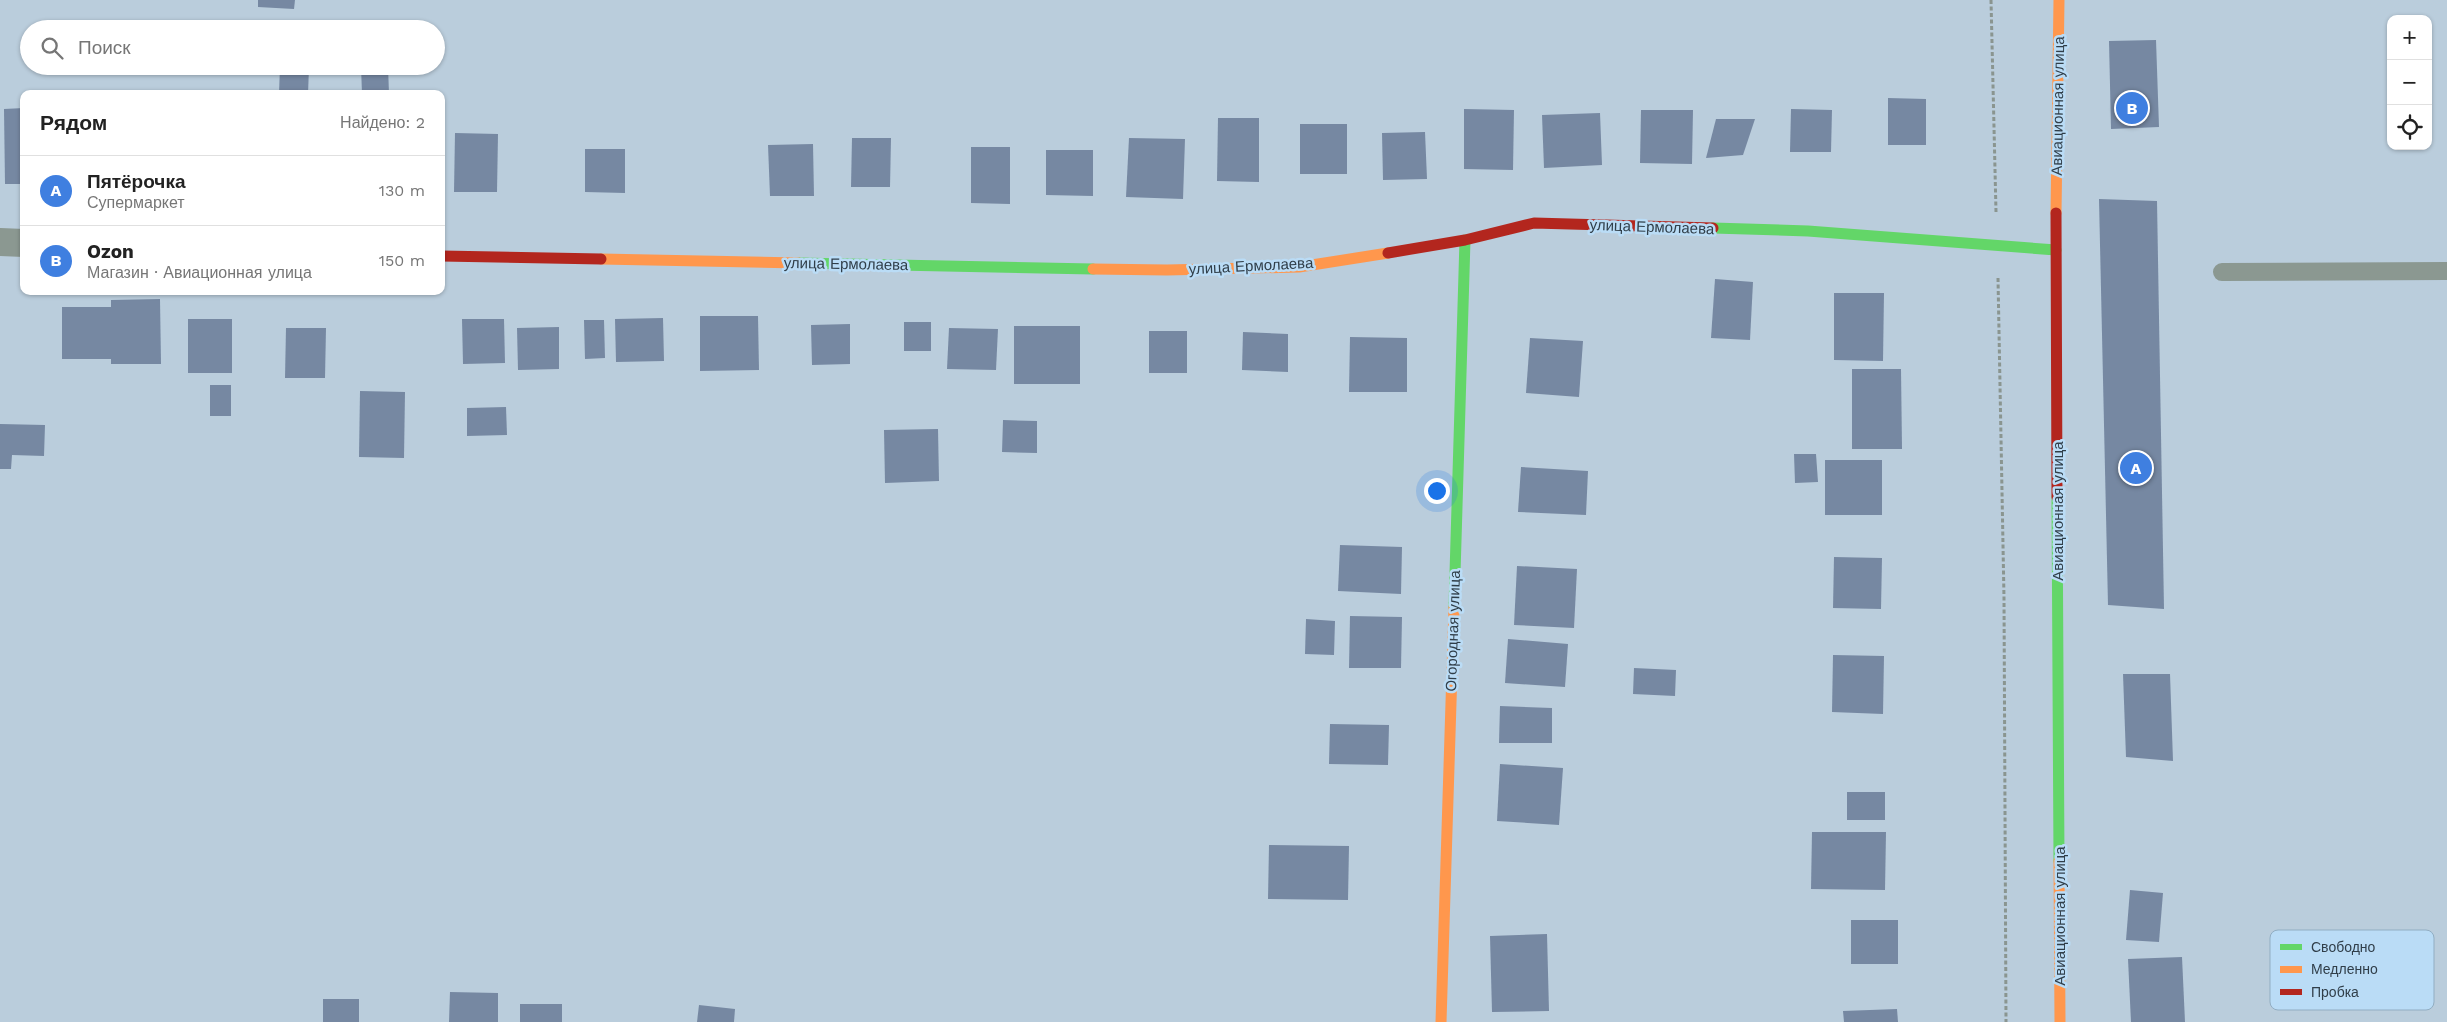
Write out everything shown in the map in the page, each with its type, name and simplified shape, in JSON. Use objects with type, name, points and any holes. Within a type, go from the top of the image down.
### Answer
[{"type":"street","name":"Авиационная улица","points":[[2059,0],[2056,250],[2060,1022]]},
{"type":"street","name":"улица Ермолаева","points":[[445,256],[1167,270],[1299,267],[1465,240],[1534,223],[1808,231],[2056,250]]},
{"type":"street","name":"Огородная улица","points":[[1441,1022],[1465,240]]},
{"type":"street","points":[[0,242],[20,243]]},
{"type":"lane","points":[[2222,272],[2447,271]]},
{"type":"path","points":[[1991,0],[2004,617],[2006,1022]]},
{"type":"building","points":[[258,0],[295,0],[294,9],[258,7]]},
{"type":"building","points":[[2156,40],[2159,127],[2111,129],[2109,41]]},
{"type":"building","points":[[280,75],[309,75],[308,90],[279,90]]},
{"type":"building","points":[[361,75],[388,75],[389,90],[362,90]]},
{"type":"building","points":[[1888,98],[1926,99],[1926,145],[1888,145]]},
{"type":"building","points":[[20,108],[20,184],[5,184],[4,109]]},
{"type":"building","points":[[1464,109],[1514,110],[1513,170],[1464,169]]},
{"type":"building","points":[[1791,109],[1832,110],[1831,152],[1790,152]]},
{"type":"building","points":[[1641,110],[1693,110],[1692,164],[1640,163]]},
{"type":"building","points":[[1600,113],[1602,165],[1544,168],[1542,115]]},
{"type":"building","points":[[1218,118],[1259,118],[1259,182],[1217,181]]},
{"type":"building","points":[[1716,119],[1755,119],[1743,155],[1706,158]]},
{"type":"building","points":[[1300,124],[1347,124],[1347,174],[1300,174]]},
{"type":"building","points":[[1425,132],[1427,179],[1383,180],[1382,133]]},
{"type":"building","points":[[455,133],[498,134],[497,192],[454,192]]},
{"type":"building","points":[[852,138],[891,138],[890,187],[851,187]]},
{"type":"building","points":[[1129,138],[1185,139],[1183,199],[1126,197]]},
{"type":"building","points":[[813,144],[814,196],[770,196],[768,145]]},
{"type":"building","points":[[971,147],[1010,147],[1010,204],[971,203]]},
{"type":"building","points":[[585,149],[625,149],[625,193],[585,192]]},
{"type":"building","points":[[1046,150],[1093,150],[1093,196],[1046,195]]},
{"type":"building","points":[[2099,199],[2157,201],[2164,609],[2108,605]]},
{"type":"building","points":[[1715,279],[1753,282],[1750,340],[1711,338]]},
{"type":"building","points":[[1834,293],[1884,293],[1883,361],[1834,360]]},
{"type":"building","points":[[160,299],[161,364],[111,364],[111,300]]},
{"type":"building","points":[[62,307],[111,307],[111,359],[62,359]]},
{"type":"building","points":[[700,316],[758,316],[759,370],[700,371]]},
{"type":"building","points":[[663,318],[664,361],[616,362],[615,319]]},
{"type":"building","points":[[188,319],[232,319],[232,373],[188,373]]},
{"type":"building","points":[[462,319],[504,319],[505,363],[463,364]]},
{"type":"building","points":[[584,320],[604,320],[605,358],[585,359]]},
{"type":"building","points":[[904,322],[931,322],[931,351],[904,351]]},
{"type":"building","points":[[850,324],[850,364],[812,365],[811,325]]},
{"type":"building","points":[[1014,326],[1080,326],[1080,384],[1014,384]]},
{"type":"building","points":[[559,327],[559,369],[518,370],[517,328]]},
{"type":"building","points":[[286,328],[326,328],[325,378],[285,378]]},
{"type":"building","points":[[949,328],[998,329],[996,370],[947,369]]},
{"type":"building","points":[[1149,331],[1187,331],[1187,373],[1149,373]]},
{"type":"building","points":[[1243,332],[1288,334],[1288,372],[1242,370]]},
{"type":"building","points":[[1350,337],[1407,338],[1407,392],[1349,392]]},
{"type":"building","points":[[1530,338],[1583,341],[1579,397],[1526,393]]},
{"type":"building","points":[[1852,369],[1901,369],[1902,449],[1852,449]]},
{"type":"building","points":[[210,385],[231,385],[231,416],[210,416]]},
{"type":"building","points":[[360,391],[405,392],[404,458],[359,457]]},
{"type":"building","points":[[506,407],[507,435],[467,436],[467,408]]},
{"type":"building","points":[[1003,420],[1037,421],[1037,453],[1002,452]]},
{"type":"building","points":[[0,424],[45,425],[44,456],[12,455],[11,469],[0,469]]},
{"type":"building","points":[[938,429],[939,481],[885,483],[884,430]]},
{"type":"building","points":[[1794,454],[1816,454],[1818,482],[1795,483]]},
{"type":"building","points":[[1825,460],[1882,460],[1882,515],[1825,515]]},
{"type":"building","points":[[1521,467],[1588,471],[1586,515],[1518,512]]},
{"type":"building","points":[[1340,545],[1402,547],[1401,594],[1338,591]]},
{"type":"building","points":[[1834,557],[1882,558],[1881,609],[1833,608]]},
{"type":"building","points":[[1517,566],[1577,569],[1574,628],[1514,625]]},
{"type":"building","points":[[1350,616],[1402,617],[1401,668],[1349,668]]},
{"type":"building","points":[[1306,619],[1335,621],[1334,655],[1305,654]]},
{"type":"building","points":[[1508,639],[1568,644],[1565,687],[1505,683]]},
{"type":"building","points":[[1833,655],[1884,656],[1883,714],[1832,712]]},
{"type":"building","points":[[1634,668],[1676,670],[1675,696],[1633,694]]},
{"type":"building","points":[[2123,674],[2170,674],[2173,761],[2126,757]]},
{"type":"building","points":[[1500,706],[1552,708],[1552,743],[1499,743]]},
{"type":"building","points":[[1330,724],[1389,725],[1388,765],[1329,764]]},
{"type":"building","points":[[1500,764],[1563,768],[1559,825],[1497,821]]},
{"type":"building","points":[[1847,792],[1885,792],[1885,820],[1847,820]]},
{"type":"building","points":[[1812,832],[1886,832],[1885,890],[1811,889]]},
{"type":"building","points":[[1269,845],[1349,846],[1348,900],[1268,899]]},
{"type":"building","points":[[2130,890],[2163,893],[2159,942],[2126,940]]},
{"type":"building","points":[[1851,920],[1898,920],[1898,964],[1851,964]]},
{"type":"building","points":[[1547,934],[1549,1011],[1492,1012],[1490,936]]},
{"type":"building","points":[[2182,957],[2185,1022],[2131,1022],[2128,959]]},
{"type":"building","points":[[450,992],[498,993],[498,1022],[449,1022]]},
{"type":"building","points":[[323,999],[359,999],[359,1022],[323,1022]]},
{"type":"building","points":[[520,1004],[562,1004],[562,1022],[520,1022]]},
{"type":"building","points":[[699,1005],[735,1009],[734,1022],[697,1022]]},
{"type":"building","points":[[1897,1009],[1898,1022],[1844,1022],[1843,1011]]},
{"type":"traffic: fast","points":[[1713,228],[1808,231],[2056,250]]},
{"type":"traffic: fast","points":[[1454,607],[1465,240]]},
{"type":"traffic: fast","points":[[799,263],[1093,269]]},
{"type":"traffic: fast","points":[[2057,497],[2059,861]]},
{"type":"traffic: slow","points":[[2056,213],[2059,0]]},
{"type":"traffic: slow","points":[[1093,269],[1167,270],[1299,267],[1388,253]]},
{"type":"traffic: slow","points":[[601,259],[799,263]]},
{"type":"traffic: slow","points":[[1441,1022],[1454,607]]},
{"type":"traffic: slow","points":[[2059,861],[2060,1022]]},
{"type":"traffic: jam","points":[[2056,213],[2057,497]]},
{"type":"traffic: jam","points":[[1388,253],[1465,240],[1534,223],[1713,228]]},
{"type":"traffic: jam","points":[[445,256],[601,259]]},
{"type":"place","name":"Ozon","points":[[2132,108]]},
{"type":"place","name":"Пятёрочка","points":[[2136,468]]}]
